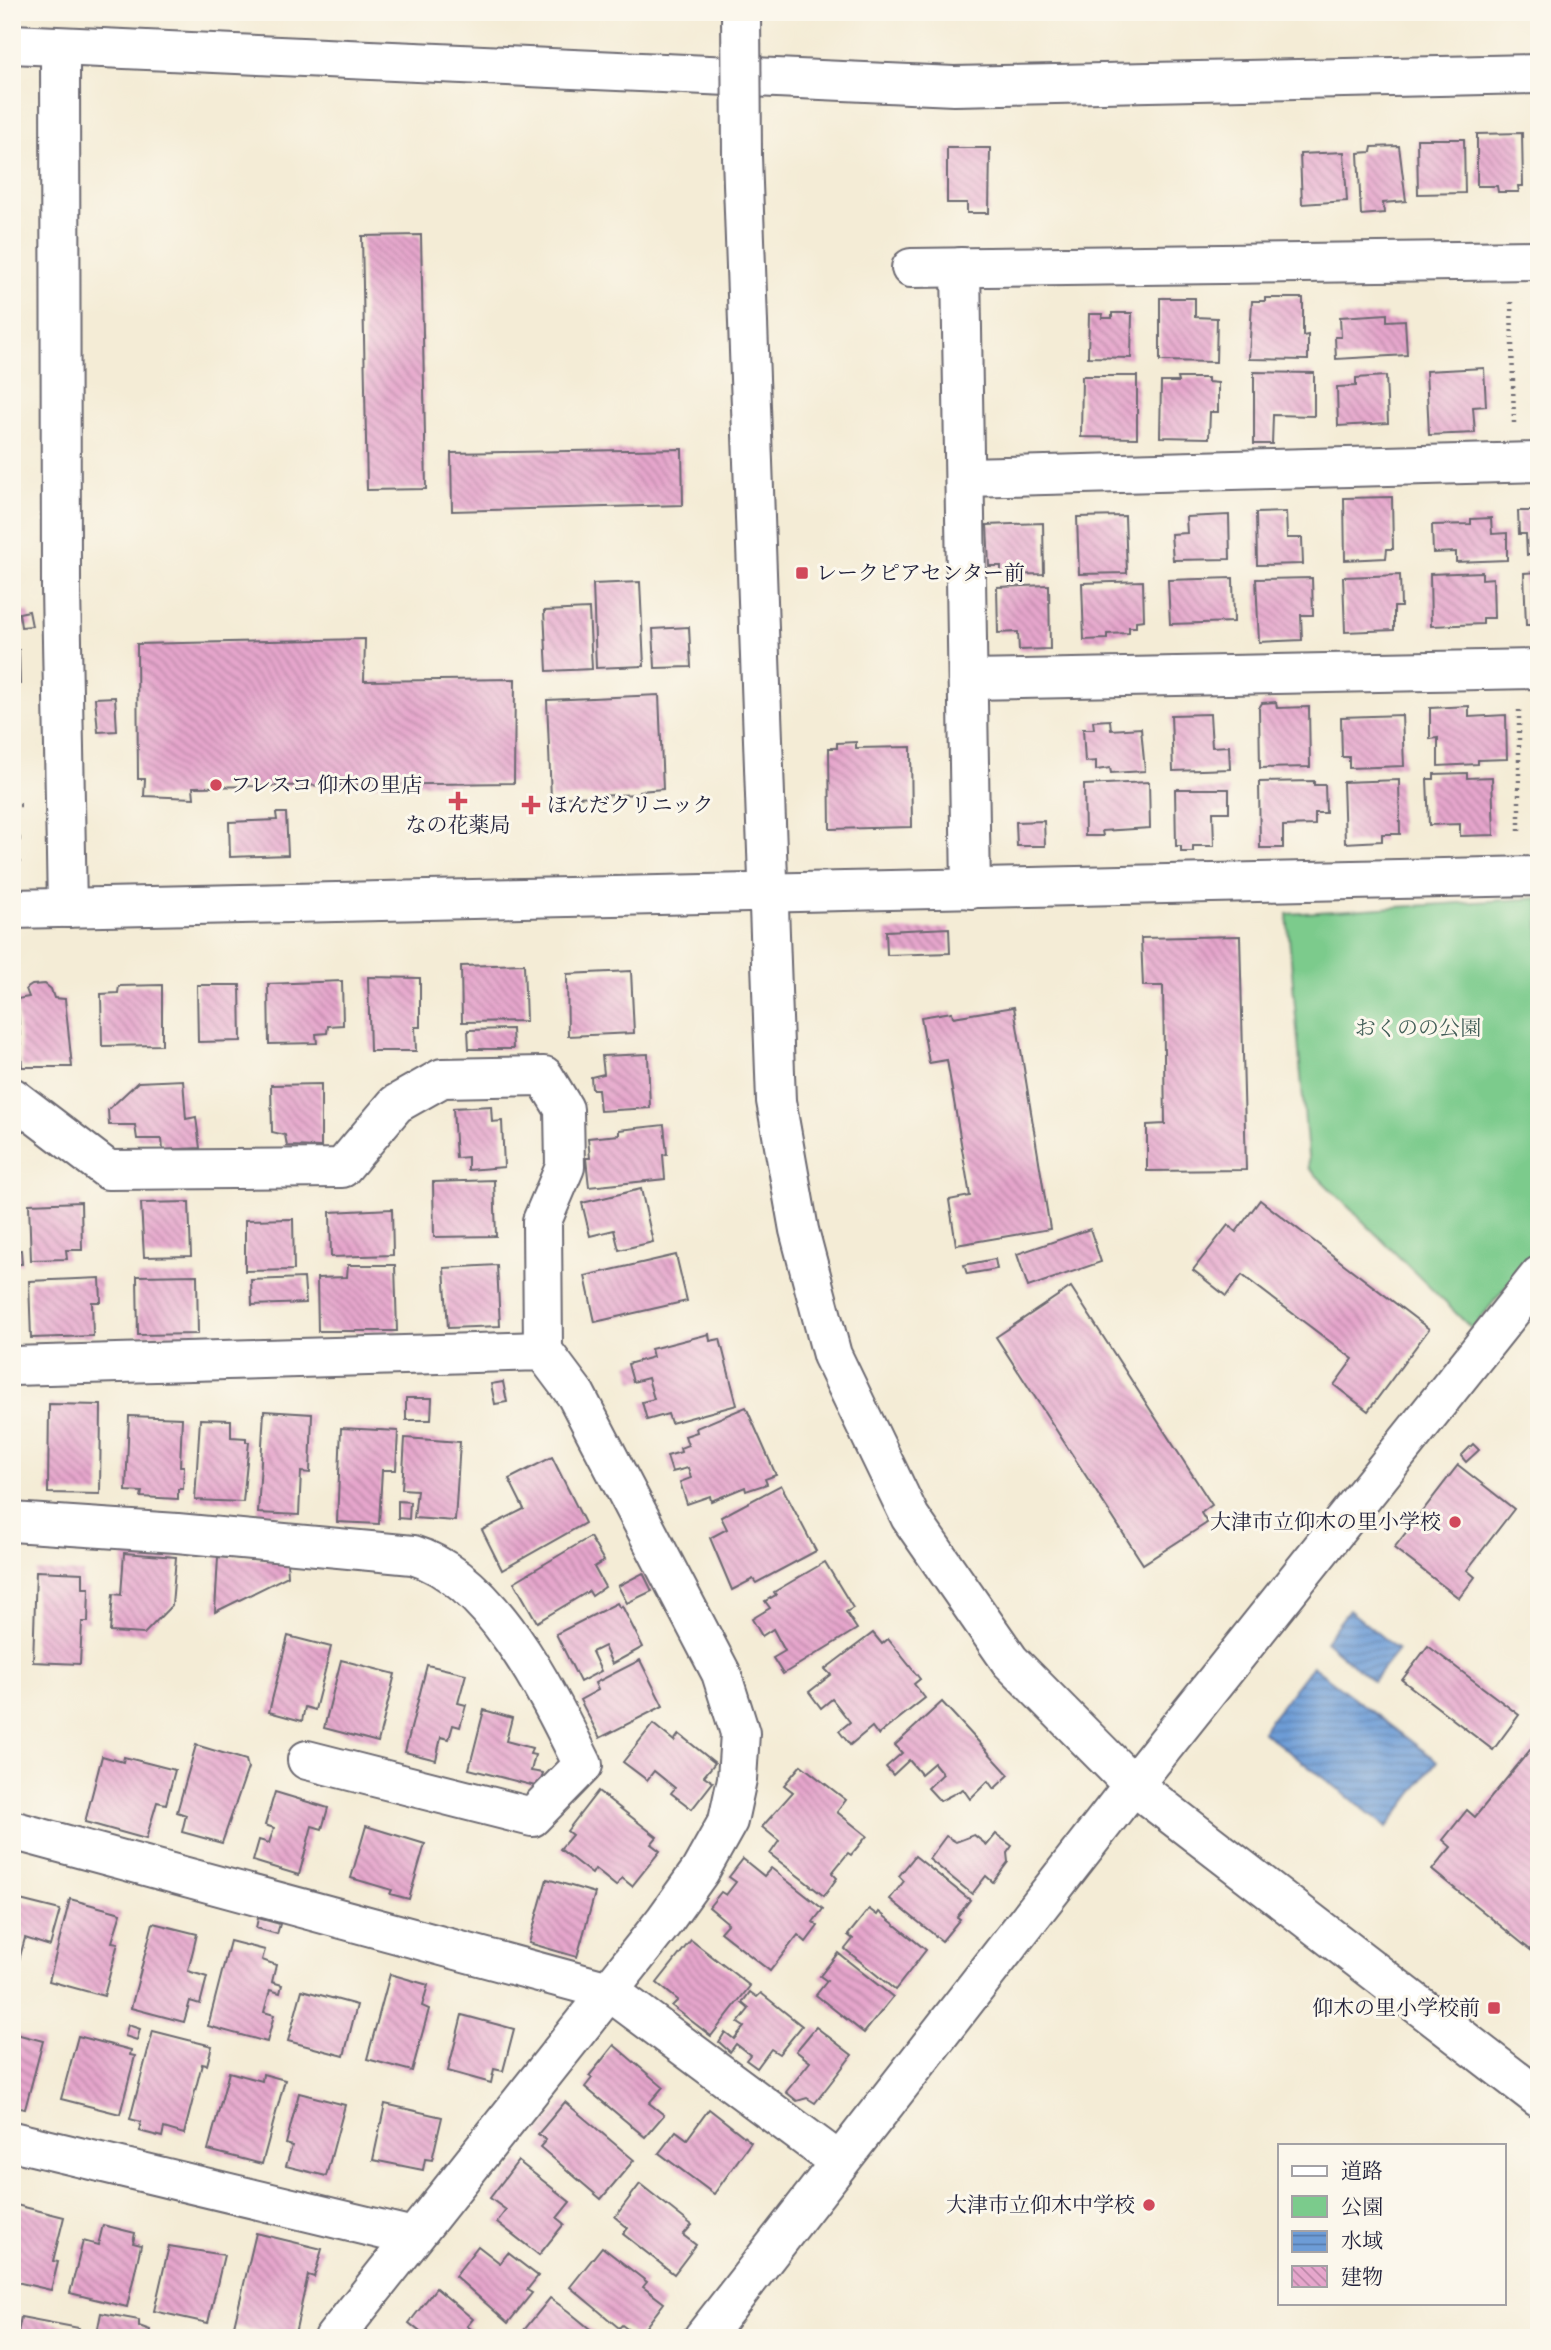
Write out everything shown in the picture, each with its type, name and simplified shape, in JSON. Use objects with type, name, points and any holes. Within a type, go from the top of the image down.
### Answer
[{"type":"street","points":[[741,12],[742,156],[776,1101],[799,1230],[832,1355],[910,1517],[1010,1661],[1133,1785],[1539,2098]]},
{"type":"street","points":[[12,44],[954,86],[1539,74]]},
{"type":"street","points":[[60,48],[61,588],[66,908]]},
{"type":"street","points":[[911,268],[1525,260]]},
{"type":"street","points":[[961,267],[971,889]]},
{"type":"street","points":[[966,477],[1527,462]]},
{"type":"street","points":[[968,680],[1529,670]]},
{"type":"street","points":[[12,909],[1529,877]]},
{"type":"street","points":[[12,1097],[108,1170],[342,1168],[396,1104],[442,1079],[544,1076],[564,1109],[565,1167],[542,1221],[543,1351],[576,1395],[721,1673],[740,1733],[737,1779],[728,1821],[679,1900],[334,2338]]},
{"type":"street","points":[[703,2338],[1133,1785],[1539,1276]]},
{"type":"street","points":[[12,1366],[543,1351]]},
{"type":"street","points":[[12,1522],[177,1533],[413,1555],[435,1562],[466,1583],[489,1606],[544,1693],[583,1765],[532,1817],[307,1760]]},
{"type":"street","points":[[12,1830],[609,1991],[838,2161]]},
{"type":"street","points":[[12,2141],[413,2237]]},
{"type":"path","points":[[1525,260],[1527,462]]},
{"type":"path","points":[[1529,670],[1529,877]]},
{"type":"green space","name":"おくのの公園","points":[[1539,898],[1539,1245],[1472,1329],[1309,1168],[1287,914]]},
{"type":"water","points":[[1349,1610],[1398,1650],[1373,1681],[1325,1641]]},
{"type":"water","points":[[1312,1666],[1437,1761],[1387,1827],[1262,1731]]},
{"type":"building","points":[[1522,133],[1523,186],[1518,186],[1519,192],[1498,192],[1497,186],[1477,186],[1477,134]]},
{"type":"building","points":[[1417,139],[1464,139],[1465,193],[1418,194]]},
{"type":"building","points":[[1399,146],[1406,201],[1383,203],[1384,213],[1361,215],[1358,153],[1371,152],[1372,147]]},
{"type":"building","points":[[947,148],[990,148],[989,213],[967,213],[967,203],[947,203]]},
{"type":"building","points":[[1344,152],[1347,201],[1302,204],[1300,154]]},
{"type":"building","points":[[421,235],[426,489],[367,490],[362,236]]},
{"type":"building","points":[[1160,298],[1195,298],[1195,317],[1217,318],[1216,362],[1160,361]]},
{"type":"building","points":[[1265,298],[1303,298],[1303,336],[1308,335],[1308,360],[1249,359],[1252,301],[1265,301]]},
{"type":"building","points":[[1112,313],[1132,313],[1131,358],[1088,357],[1089,314],[1103,314],[1102,318],[1112,318]]},
{"type":"building","points":[[1387,314],[1387,321],[1405,320],[1407,355],[1336,359],[1335,337],[1341,337],[1340,317]]},
{"type":"building","points":[[1484,368],[1486,406],[1473,407],[1475,433],[1429,435],[1426,371]]},
{"type":"building","points":[[1254,372],[1314,373],[1314,416],[1273,415],[1272,444],[1254,444]]},
{"type":"building","points":[[1082,376],[1137,376],[1137,438],[1081,437]]},
{"type":"building","points":[[1386,376],[1388,423],[1338,426],[1337,387],[1356,386],[1356,378]]},
{"type":"building","points":[[1178,378],[1208,378],[1208,382],[1218,383],[1218,412],[1210,412],[1209,438],[1160,437],[1161,382],[1179,382]]},
{"type":"building","points":[[682,449],[683,505],[452,511],[451,453]]},
{"type":"building","points":[[1392,497],[1393,549],[1387,549],[1386,558],[1345,560],[1344,498]]},
{"type":"building","points":[[1518,511],[1539,511],[1539,555],[1527,555],[1526,534],[1519,534]]},
{"type":"building","points":[[1286,512],[1287,538],[1302,538],[1303,564],[1257,565],[1256,513]]},
{"type":"building","points":[[1229,515],[1230,559],[1173,560],[1171,534],[1187,533],[1186,517]]},
{"type":"building","points":[[1125,516],[1127,573],[1079,574],[1077,517]]},
{"type":"building","points":[[1491,518],[1492,534],[1507,533],[1507,560],[1456,562],[1456,552],[1433,553],[1432,525],[1471,524],[1471,519]]},
{"type":"building","points":[[1043,523],[1044,574],[1001,575],[1001,566],[989,566],[987,525]]},
{"type":"building","points":[[1482,572],[1482,579],[1493,578],[1494,618],[1483,618],[1483,624],[1431,626],[1430,574]]},
{"type":"building","points":[[1539,572],[1539,625],[1526,625],[1524,573]]},
{"type":"building","points":[[1400,575],[1401,607],[1394,607],[1394,630],[1345,632],[1343,577]]},
{"type":"building","points":[[1233,578],[1234,622],[1170,624],[1168,580]]},
{"type":"building","points":[[1312,578],[1313,615],[1301,615],[1302,640],[1259,642],[1256,579]]},
{"type":"building","points":[[1143,581],[1144,620],[1136,621],[1136,627],[1129,627],[1129,633],[1107,634],[1107,639],[1084,640],[1082,583]]},
{"type":"building","points":[[640,582],[644,666],[596,668],[593,584]]},
{"type":"building","points":[[1049,585],[1050,649],[1019,650],[1018,632],[998,633],[997,587]]},
{"type":"building","points":[[589,609],[592,669],[547,671],[544,611]]},
{"type":"building","points":[[29,611],[32,626],[21,627],[19,613]]},
{"type":"building","points":[[689,627],[691,667],[655,668],[653,629]]},
{"type":"building","points":[[365,639],[364,681],[515,679],[514,783],[193,787],[194,798],[144,796],[145,779],[138,779],[137,644]]},
{"type":"building","points":[[12,650],[19,650],[20,684],[12,684]]},
{"type":"building","points":[[659,695],[663,789],[640,791],[640,794],[551,798],[547,700]]},
{"type":"building","points":[[115,697],[117,731],[98,732],[95,698]]},
{"type":"building","points":[[1276,702],[1277,708],[1309,707],[1310,767],[1260,768],[1259,708],[1262,703]]},
{"type":"building","points":[[1469,706],[1469,717],[1506,715],[1507,759],[1438,766],[1438,738],[1430,739],[1430,708]]},
{"type":"building","points":[[1210,714],[1212,747],[1229,746],[1230,769],[1173,771],[1171,715]]},
{"type":"building","points":[[1402,715],[1404,766],[1349,768],[1349,757],[1342,757],[1341,717]]},
{"type":"building","points":[[1110,720],[1111,730],[1141,728],[1145,771],[1111,773],[1110,768],[1096,770],[1096,761],[1085,762],[1083,729],[1094,729],[1093,721]]},
{"type":"building","points":[[856,742],[856,748],[911,747],[912,827],[830,829],[829,748],[837,748],[837,743]]},
{"type":"building","points":[[1467,773],[1467,778],[1492,777],[1494,835],[1460,836],[1460,824],[1429,825],[1427,779],[1434,779],[1434,774]]},
{"type":"building","points":[[1399,780],[1400,834],[1382,834],[1382,841],[1345,843],[1343,782]]},
{"type":"building","points":[[1314,781],[1314,785],[1325,785],[1326,813],[1315,813],[1315,825],[1283,826],[1283,848],[1260,848],[1259,782]]},
{"type":"building","points":[[1149,782],[1150,828],[1102,831],[1103,836],[1085,836],[1084,785]]},
{"type":"building","points":[[1175,789],[1229,789],[1229,812],[1213,812],[1214,846],[1193,846],[1193,852],[1181,852],[1181,846],[1176,846]]},
{"type":"building","points":[[276,813],[286,813],[288,855],[230,857],[229,822],[277,820]]},
{"type":"building","points":[[1044,821],[1045,846],[1017,846],[1016,822]]},
{"type":"building","points":[[949,928],[950,953],[887,955],[886,931]]},
{"type":"building","points":[[1240,936],[1246,1170],[1147,1171],[1147,1125],[1165,1124],[1163,986],[1143,986],[1141,938]]},
{"type":"building","points":[[524,964],[526,1021],[462,1022],[461,966]]},
{"type":"building","points":[[631,971],[634,1033],[568,1036],[567,974]]},
{"type":"building","points":[[368,977],[420,978],[420,1027],[415,1027],[416,1051],[370,1051]]},
{"type":"building","points":[[342,981],[343,1025],[328,1026],[327,1033],[316,1034],[317,1043],[269,1044],[268,984]]},
{"type":"building","points":[[45,984],[51,989],[54,998],[65,999],[72,1067],[22,1067],[17,999],[29,997],[26,989],[32,985]]},
{"type":"building","points":[[162,985],[162,1045],[102,1046],[101,994],[118,993],[119,986]]},
{"type":"building","points":[[197,985],[240,985],[241,1041],[198,1042]]},
{"type":"building","points":[[1014,1007],[1050,1229],[956,1245],[949,1200],[970,1196],[947,1060],[929,1063],[921,1017],[952,1012],[953,1017]]},
{"type":"building","points":[[512,1029],[513,1049],[469,1049],[468,1030]]},
{"type":"building","points":[[648,1054],[650,1108],[600,1111],[598,1089],[592,1089],[591,1077],[604,1074],[602,1056]]},
{"type":"building","points":[[183,1080],[186,1119],[196,1117],[200,1148],[163,1150],[162,1139],[137,1139],[135,1125],[109,1125],[108,1110],[138,1082]]},
{"type":"building","points":[[321,1084],[321,1147],[287,1146],[285,1135],[272,1132],[271,1085]]},
{"type":"building","points":[[491,1106],[492,1122],[502,1121],[504,1167],[468,1170],[468,1157],[456,1158],[453,1108]]},
{"type":"building","points":[[664,1125],[667,1154],[663,1155],[665,1179],[589,1187],[586,1158],[590,1158],[588,1138],[619,1135],[619,1130]]},
{"type":"building","points":[[494,1180],[496,1236],[434,1237],[433,1182]]},
{"type":"building","points":[[641,1189],[653,1242],[619,1250],[614,1230],[590,1236],[582,1203]]},
{"type":"building","points":[[1260,1200],[1429,1329],[1368,1411],[1334,1385],[1353,1359],[1242,1275],[1226,1296],[1193,1270],[1228,1225],[1236,1232]]},
{"type":"building","points":[[81,1202],[82,1250],[66,1250],[67,1259],[31,1260],[29,1204]]},
{"type":"building","points":[[189,1202],[191,1256],[144,1257],[141,1203]]},
{"type":"building","points":[[392,1209],[393,1255],[331,1257],[330,1212]]},
{"type":"building","points":[[293,1219],[294,1270],[245,1271],[245,1220]]},
{"type":"building","points":[[1090,1229],[1101,1262],[1028,1287],[1017,1254]]},
{"type":"building","points":[[21,1250],[22,1264],[12,1264],[12,1251]]},
{"type":"building","points":[[676,1255],[687,1301],[595,1322],[585,1276]]},
{"type":"building","points":[[995,1259],[997,1269],[967,1274],[964,1265]]},
{"type":"building","points":[[348,1265],[395,1265],[397,1331],[318,1331],[317,1278],[347,1277]]},
{"type":"building","points":[[497,1265],[500,1326],[448,1328],[444,1268]]},
{"type":"building","points":[[197,1275],[198,1334],[138,1335],[137,1276]]},
{"type":"building","points":[[100,1278],[101,1302],[92,1302],[93,1336],[31,1338],[29,1281]]},
{"type":"building","points":[[304,1278],[306,1303],[252,1305],[251,1280]]},
{"type":"building","points":[[1071,1287],[1212,1505],[1201,1513],[1207,1523],[1143,1564],[996,1337]]},
{"type":"building","points":[[709,1334],[710,1341],[720,1339],[737,1405],[671,1423],[668,1414],[647,1420],[642,1402],[654,1399],[648,1378],[633,1382],[628,1364],[653,1357],[651,1349]]},
{"type":"building","points":[[503,1382],[507,1402],[495,1404],[491,1384]]},
{"type":"building","points":[[406,1398],[432,1398],[431,1420],[406,1420]]},
{"type":"building","points":[[49,1404],[101,1405],[100,1494],[48,1493]]},
{"type":"building","points":[[746,1407],[776,1475],[765,1479],[767,1484],[746,1491],[745,1487],[711,1501],[710,1496],[687,1504],[680,1482],[691,1478],[688,1468],[672,1472],[667,1456],[681,1452],[680,1448],[688,1445],[685,1436],[697,1432],[696,1428]]},
{"type":"building","points":[[264,1411],[312,1414],[310,1473],[301,1472],[299,1515],[258,1513]]},
{"type":"building","points":[[129,1416],[182,1418],[180,1466],[184,1466],[183,1489],[178,1489],[178,1499],[141,1497],[142,1492],[126,1491]]},
{"type":"building","points":[[200,1419],[231,1420],[231,1437],[246,1438],[246,1442],[249,1442],[243,1502],[195,1500]]},
{"type":"building","points":[[341,1428],[398,1431],[396,1470],[382,1470],[379,1524],[337,1522]]},
{"type":"building","points":[[405,1438],[460,1442],[455,1521],[414,1518],[417,1490],[402,1489]]},
{"type":"building","points":[[1473,1444],[1479,1450],[1466,1462],[1461,1456]]},
{"type":"building","points":[[552,1457],[585,1523],[502,1570],[482,1530],[524,1509],[509,1479]]},
{"type":"building","points":[[1458,1465],[1514,1509],[1467,1570],[1475,1577],[1459,1598],[1394,1548]]},
{"type":"building","points":[[781,1485],[816,1551],[756,1583],[753,1579],[732,1590],[710,1538],[727,1529],[721,1517]]},
{"type":"building","points":[[398,1501],[410,1502],[409,1519],[398,1518]]},
{"type":"building","points":[[590,1537],[604,1561],[594,1567],[605,1587],[592,1596],[589,1591],[537,1622],[514,1582]]},
{"type":"building","points":[[124,1553],[176,1557],[172,1605],[144,1634],[110,1632],[113,1594],[121,1595]]},
{"type":"building","points":[[218,1557],[287,1561],[288,1576],[215,1612]]},
{"type":"building","points":[[825,1562],[853,1608],[846,1612],[857,1629],[783,1674],[773,1658],[785,1651],[773,1629],[762,1636],[752,1619],[770,1608],[765,1601],[776,1595],[774,1592]]},
{"type":"building","points":[[36,1571],[83,1573],[83,1588],[89,1588],[88,1622],[82,1622],[80,1664],[33,1662]]},
{"type":"building","points":[[643,1573],[652,1591],[627,1603],[618,1586]]},
{"type":"building","points":[[617,1603],[620,1608],[622,1606],[643,1647],[612,1664],[604,1646],[592,1652],[601,1671],[580,1682],[556,1634]]},
{"type":"building","points":[[873,1633],[882,1644],[888,1639],[920,1679],[914,1684],[925,1698],[878,1735],[872,1727],[850,1745],[839,1731],[850,1722],[832,1699],[821,1708],[809,1692],[831,1675],[825,1669]]},
{"type":"building","points":[[288,1636],[331,1647],[315,1710],[305,1707],[302,1721],[269,1712]]},
{"type":"building","points":[[1428,1646],[1519,1715],[1493,1750],[1402,1680]]},
{"type":"building","points":[[341,1660],[395,1674],[378,1742],[324,1728]]},
{"type":"building","points":[[640,1660],[663,1706],[600,1738],[580,1700],[598,1690],[595,1683]]},
{"type":"building","points":[[427,1665],[466,1674],[458,1703],[466,1705],[460,1727],[453,1725],[449,1739],[441,1737],[436,1760],[405,1752]]},
{"type":"building","points":[[942,1702],[1009,1775],[994,1789],[988,1781],[970,1799],[963,1789],[940,1801],[928,1788],[943,1774],[934,1763],[921,1774],[909,1760],[893,1775],[886,1767],[902,1753],[895,1745]]},
{"type":"building","points":[[484,1710],[512,1718],[506,1741],[532,1748],[530,1754],[535,1755],[531,1771],[543,1773],[539,1787],[469,1769]]},
{"type":"building","points":[[653,1724],[674,1741],[679,1734],[715,1763],[704,1776],[713,1782],[692,1809],[671,1793],[675,1788],[654,1771],[647,1780],[623,1762]]},
{"type":"building","points":[[1539,1739],[1539,1957],[1432,1870],[1451,1847],[1443,1840],[1467,1810],[1475,1817]]},
{"type":"building","points":[[196,1745],[246,1760],[248,1768],[222,1843],[182,1832],[186,1815],[177,1812]]},
{"type":"building","points":[[102,1756],[123,1762],[124,1757],[175,1770],[166,1804],[157,1802],[146,1839],[85,1822]]},
{"type":"building","points":[[801,1765],[846,1800],[837,1812],[867,1836],[851,1855],[848,1853],[832,1873],[837,1878],[824,1896],[770,1854],[779,1841],[762,1827],[793,1792],[784,1785]]},
{"type":"building","points":[[598,1791],[657,1837],[651,1844],[660,1851],[632,1886],[622,1878],[616,1886],[595,1869],[592,1874],[560,1849],[572,1835],[567,1831]]},
{"type":"building","points":[[275,1792],[328,1808],[322,1829],[312,1826],[299,1875],[253,1861],[259,1840],[269,1843],[274,1828],[265,1825]]},
{"type":"building","points":[[366,1826],[425,1844],[409,1899],[390,1894],[392,1890],[351,1878]]},
{"type":"building","points":[[996,1834],[1012,1846],[1007,1853],[1008,1862],[993,1882],[986,1876],[972,1894],[929,1859],[946,1836],[956,1842],[974,1835],[987,1845]]},
{"type":"building","points":[[915,1856],[970,1900],[957,1917],[960,1919],[942,1941],[890,1899],[904,1881],[899,1876]]},
{"type":"building","points":[[743,1859],[764,1876],[771,1868],[823,1909],[813,1922],[818,1926],[806,1942],[798,1935],[770,1971],[720,1932],[728,1923],[709,1907],[721,1892],[726,1895],[736,1882],[729,1877]]},
{"type":"building","points":[[547,1879],[595,1893],[577,1957],[529,1943]]},
{"type":"building","points":[[12,1898],[60,1910],[50,1946],[25,1938],[15,1975],[12,1974]]},
{"type":"building","points":[[70,1899],[121,1913],[112,1942],[118,1943],[104,1996],[49,1981]]},
{"type":"building","points":[[869,1909],[877,1915],[879,1912],[926,1950],[895,1990],[845,1949],[853,1939],[848,1935]]},
{"type":"building","points":[[258,1918],[280,1924],[277,1934],[256,1928]]},
{"type":"building","points":[[153,1923],[197,1934],[188,1971],[207,1977],[200,2004],[190,2001],[184,2022],[131,2008]]},
{"type":"building","points":[[691,1940],[750,1986],[711,2036],[672,2006],[678,2000],[657,1983]]},
{"type":"building","points":[[230,1941],[265,1950],[262,1960],[276,1965],[272,1982],[282,1985],[280,1993],[270,1990],[264,2012],[274,2015],[267,2042],[208,2026]]},
{"type":"building","points":[[838,1953],[893,1997],[864,2033],[816,1995],[827,1981],[820,1976]]},
{"type":"building","points":[[390,1974],[428,1985],[422,2006],[429,2009],[412,2071],[367,2059]]},
{"type":"building","points":[[302,1990],[357,2005],[344,2056],[288,2041]]},
{"type":"building","points":[[750,1992],[757,1997],[761,1993],[802,2026],[779,2054],[771,2049],[757,2068],[746,2060],[750,2055],[736,2044],[730,2052],[719,2042],[725,2032],[734,2039],[744,2027],[738,2023],[749,2009],[742,2003]]},
{"type":"building","points":[[462,2015],[514,2029],[503,2071],[494,2069],[491,2083],[448,2071]]},
{"type":"building","points":[[128,2025],[140,2029],[137,2040],[125,2036]]},
{"type":"building","points":[[816,2027],[852,2055],[815,2103],[807,2098],[797,2101],[786,2092],[810,2062],[796,2051]]},
{"type":"building","points":[[153,2031],[212,2046],[207,2065],[202,2064],[184,2134],[164,2128],[162,2137],[139,2131],[141,2122],[130,2119]]},
{"type":"building","points":[[12,2033],[43,2041],[25,2109],[12,2106]]},
{"type":"building","points":[[78,2036],[131,2050],[130,2055],[135,2056],[120,2114],[61,2099]]},
{"type":"building","points":[[614,2045],[663,2087],[649,2103],[664,2115],[645,2137],[585,2087],[592,2078],[589,2076]]},
{"type":"building","points":[[229,2072],[262,2081],[263,2074],[285,2080],[262,2164],[208,2150]]},
{"type":"building","points":[[299,2093],[345,2105],[326,2176],[286,2166],[292,2146],[286,2144]]},
{"type":"building","points":[[565,2102],[634,2160],[601,2199],[540,2147],[546,2140],[538,2134]]},
{"type":"building","points":[[385,2104],[442,2117],[432,2160],[425,2159],[423,2170],[373,2160]]},
{"type":"building","points":[[709,2109],[751,2142],[714,2194],[659,2153],[676,2131],[687,2139]]},
{"type":"building","points":[[518,2161],[570,2202],[557,2218],[564,2224],[539,2255],[497,2222],[506,2210],[490,2198]]},
{"type":"building","points":[[640,2184],[692,2225],[683,2235],[696,2245],[674,2274],[623,2234],[628,2228],[615,2217]]},
{"type":"building","points":[[12,2204],[64,2217],[53,2261],[58,2262],[51,2290],[12,2281]]},
{"type":"building","points":[[103,2225],[135,2233],[133,2243],[141,2245],[127,2307],[70,2293],[83,2241],[98,2245]]},
{"type":"building","points":[[256,2233],[322,2249],[314,2277],[308,2275],[294,2338],[234,2326]]},
{"type":"building","points":[[169,2246],[224,2255],[208,2323],[154,2311]]},
{"type":"building","points":[[478,2246],[500,2263],[508,2253],[538,2276],[527,2290],[532,2293],[508,2323],[455,2276]]},
{"type":"building","points":[[602,2247],[647,2282],[643,2287],[664,2303],[638,2337],[622,2325],[619,2328],[570,2287]]},
{"type":"building","points":[[436,2288],[473,2319],[467,2326],[483,2338],[422,2338],[424,2335],[409,2323]]},
{"type":"building","points":[[550,2298],[601,2338],[534,2338],[524,2330]]},
{"type":"building","points":[[101,2313],[139,2320],[139,2326],[150,2330],[149,2338],[96,2338]]},
{"type":"building","points":[[21,2317],[79,2328],[78,2338],[17,2338]]},
{"type":"place","name":"レークピアセンター前","points":[[802,573]]},
{"type":"place","name":"フレスコ 仰木の里店","points":[[216,785]]},
{"type":"place","name":"なの花薬局","points":[[458,801]]},
{"type":"place","name":"ほんだクリニック","points":[[531,805]]},
{"type":"place","name":"大津市立仰木の里小学校","points":[[1455,1522]]},
{"type":"place","name":"仰木の里小学校前","points":[[1494,2008]]},
{"type":"place","name":"大津市立仰木中学校","points":[[1149,2205]]}]
